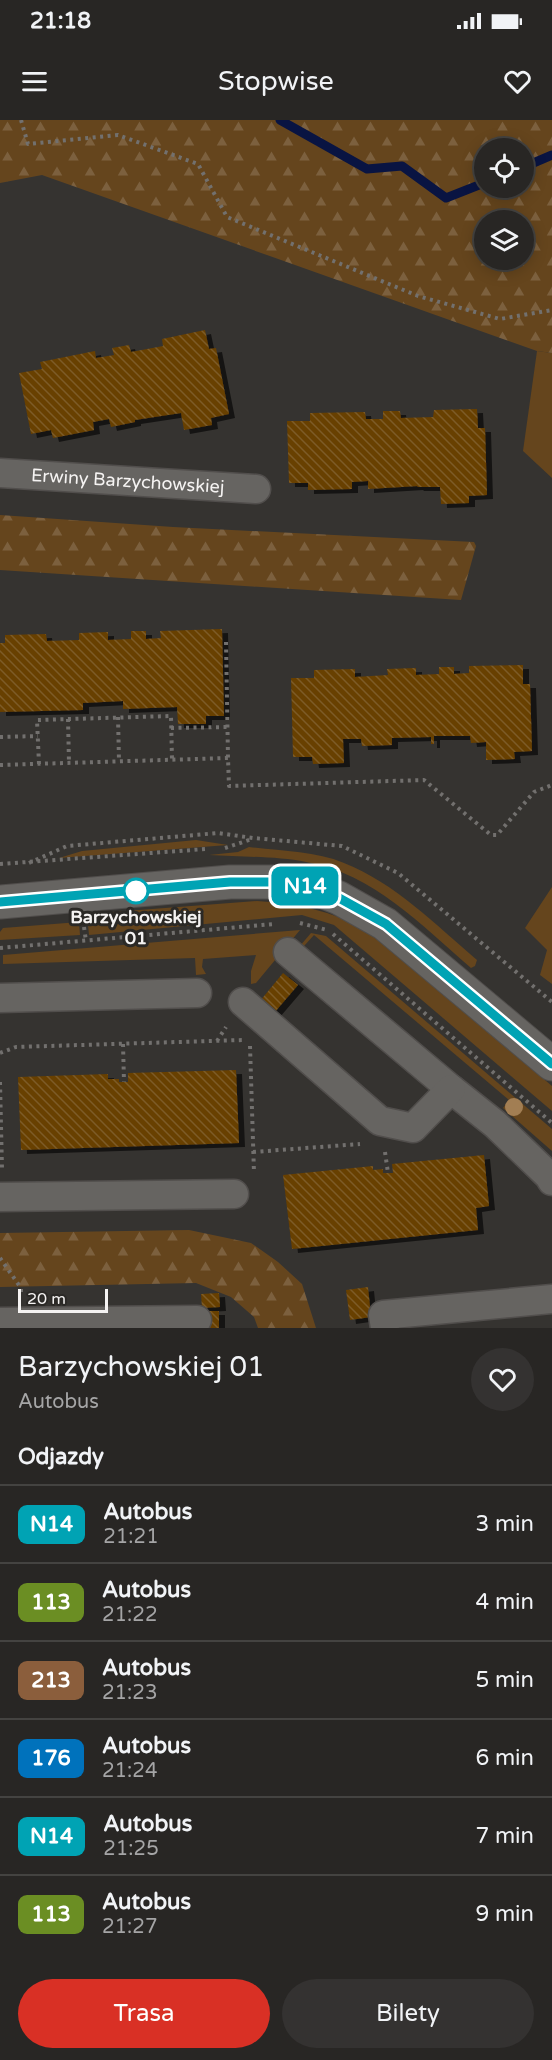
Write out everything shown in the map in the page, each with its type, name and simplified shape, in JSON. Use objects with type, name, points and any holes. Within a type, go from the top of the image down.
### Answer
[{"type":"street","name":"Erwiny Barzychowskiej","points":[[0,473],[256,489]]},
{"type":"street","points":[[0,902],[230,882],[273,882],[312,887],[339,898],[386,924],[552,1064]]},
{"type":"street","points":[[288,952],[495,1124],[552,1181]]},
{"type":"street","points":[[0,998],[197,993]]},
{"type":"street","points":[[243,1002],[380,1121],[413,1128],[451,1089]]},
{"type":"street","points":[[1,1184],[244,1186]]},
{"type":"street","points":[[385,1328],[383,1315],[552,1299]]},
{"type":"street","points":[[0,1322],[197,1320]]},
{"type":"path","points":[[21,120],[28,144],[118,135],[198,164],[227,217],[418,296],[500,319],[552,310]]},
{"type":"path","points":[[226,642],[229,786],[424,780],[491,835],[497,835],[534,792],[552,785]]},
{"type":"path","points":[[39,764],[37,720],[118,717],[171,716],[172,760]]},
{"type":"path","points":[[118,717],[119,762]]},
{"type":"path","points":[[68,719],[69,763]]},
{"type":"path","points":[[171,728],[228,727]]},
{"type":"path","points":[[0,737],[38,736]]},
{"type":"path","points":[[0,765],[228,758]]},
{"type":"path","points":[[29,863],[67,846],[218,833],[342,846],[398,873],[552,1002]]},
{"type":"path","points":[[0,864],[229,848],[253,838]]},
{"type":"path","points":[[0,1053],[16,1047],[249,1040],[244,1186]]},
{"type":"path","points":[[123,1043],[124,1082]]},
{"type":"path","points":[[0,1082],[1,1184]]},
{"type":"path","points":[[384,1145],[388,1173]]},
{"type":"path","points":[[0,1258],[21,1288]]},
{"type":"green space","points":[[0,120],[552,120],[552,353],[537,351],[42,175],[0,183]]},
{"type":"green space","points":[[537,351],[552,353],[552,478],[523,451]]},
{"type":"green space","points":[[0,515],[173,527],[474,542],[476,546],[461,600],[0,570]]},
{"type":"green space","points":[[196,840],[228,845],[59,858],[82,851]]},
{"type":"green space","points":[[249,847],[321,856],[363,871],[398,893],[430,919],[477,960],[475,966],[471,968],[415,919],[375,889],[331,868],[295,860],[209,855],[238,852]]},
{"type":"green space","points":[[552,887],[552,984],[540,975],[547,950],[525,928]]},
{"type":"green space","points":[[257,901],[295,905],[333,915],[357,926],[384,944],[552,1086],[552,1111],[334,925],[302,915],[89,935],[87,914]]},
{"type":"green space","points":[[79,922],[80,935],[0,940],[0,932],[3,928]]},
{"type":"green space","points":[[300,930],[256,983],[251,984],[251,971],[256,955],[203,959],[202,967],[206,974],[196,975],[195,958],[3,964],[3,955]]},
{"type":"green space","points":[[311,933],[326,936],[552,1129],[552,1151],[503,1108],[509,1100],[314,935],[295,956],[294,953]]},
{"type":"green space","points":[[189,1230],[251,1243],[278,1262],[302,1284],[316,1328],[258,1328],[254,1317],[231,1297],[196,1283],[0,1287],[0,1233]]},
{"type":"building","points":[[205,330],[209,349],[216,348],[229,414],[211,418],[212,425],[184,430],[181,413],[135,420],[135,422],[111,427],[109,419],[93,422],[94,430],[53,438],[51,430],[31,434],[19,373],[42,369],[40,362],[95,351],[96,358],[114,355],[112,348],[129,345],[131,352],[163,346],[162,339]]},
{"type":"building","points":[[477,409],[478,428],[485,428],[487,495],[469,496],[469,503],[441,504],[440,487],[368,489],[368,481],[352,482],[352,489],[308,490],[308,483],[289,483],[287,421],[310,421],[310,413],[365,412],[366,419],[383,419],[383,411],[400,411],[401,418],[433,417],[434,410]]},
{"type":"building","points":[[222,629],[224,716],[206,716],[206,724],[178,724],[177,707],[123,709],[123,701],[83,703],[83,710],[0,712],[0,643],[5,643],[5,635],[46,634],[47,641],[79,640],[79,633],[108,632],[108,640],[131,639],[131,631],[146,631],[146,639],[161,638],[160,631]]},
{"type":"building","points":[[523,665],[523,684],[530,684],[532,751],[514,752],[515,759],[486,760],[486,742],[471,743],[470,736],[434,736],[434,744],[431,744],[431,737],[392,738],[392,745],[362,746],[361,739],[343,739],[344,763],[313,764],[312,757],[293,757],[291,678],[314,678],[314,670],[355,669],[355,677],[388,675],[387,669],[416,668],[416,675],[439,674],[439,667],[454,667],[454,674],[469,673],[469,666]]},
{"type":"building","points":[[283,973],[298,985],[274,1013],[260,1001]]},
{"type":"building","points":[[236,1070],[239,1143],[21,1150],[18,1077],[108,1074],[108,1079],[128,1082],[128,1073]]},
{"type":"building","points":[[484,1155],[489,1206],[476,1208],[478,1230],[292,1249],[283,1175],[373,1166],[373,1170],[383,1169],[383,1173],[393,1173],[392,1164]]},
{"type":"building","points":[[368,1287],[371,1317],[350,1320],[346,1290]]},
{"type":"building","points":[[219,1293],[220,1307],[202,1308],[201,1294]]},
{"type":"building","points":[[203,1311],[219,1311],[219,1328],[203,1328]]},
{"type":"waterway","points":[[280,120],[367,169],[402,166],[446,198],[474,187]]},
{"type":"waterway","points":[[534,163],[552,155]]},
{"type":"bus line","name":"N14","points":[[0,902],[230,882],[273,882],[312,887],[339,898],[386,924],[552,1064]]},
{"type":"place","name":"Barzychowskiej 01","points":[[136,891]]}]
